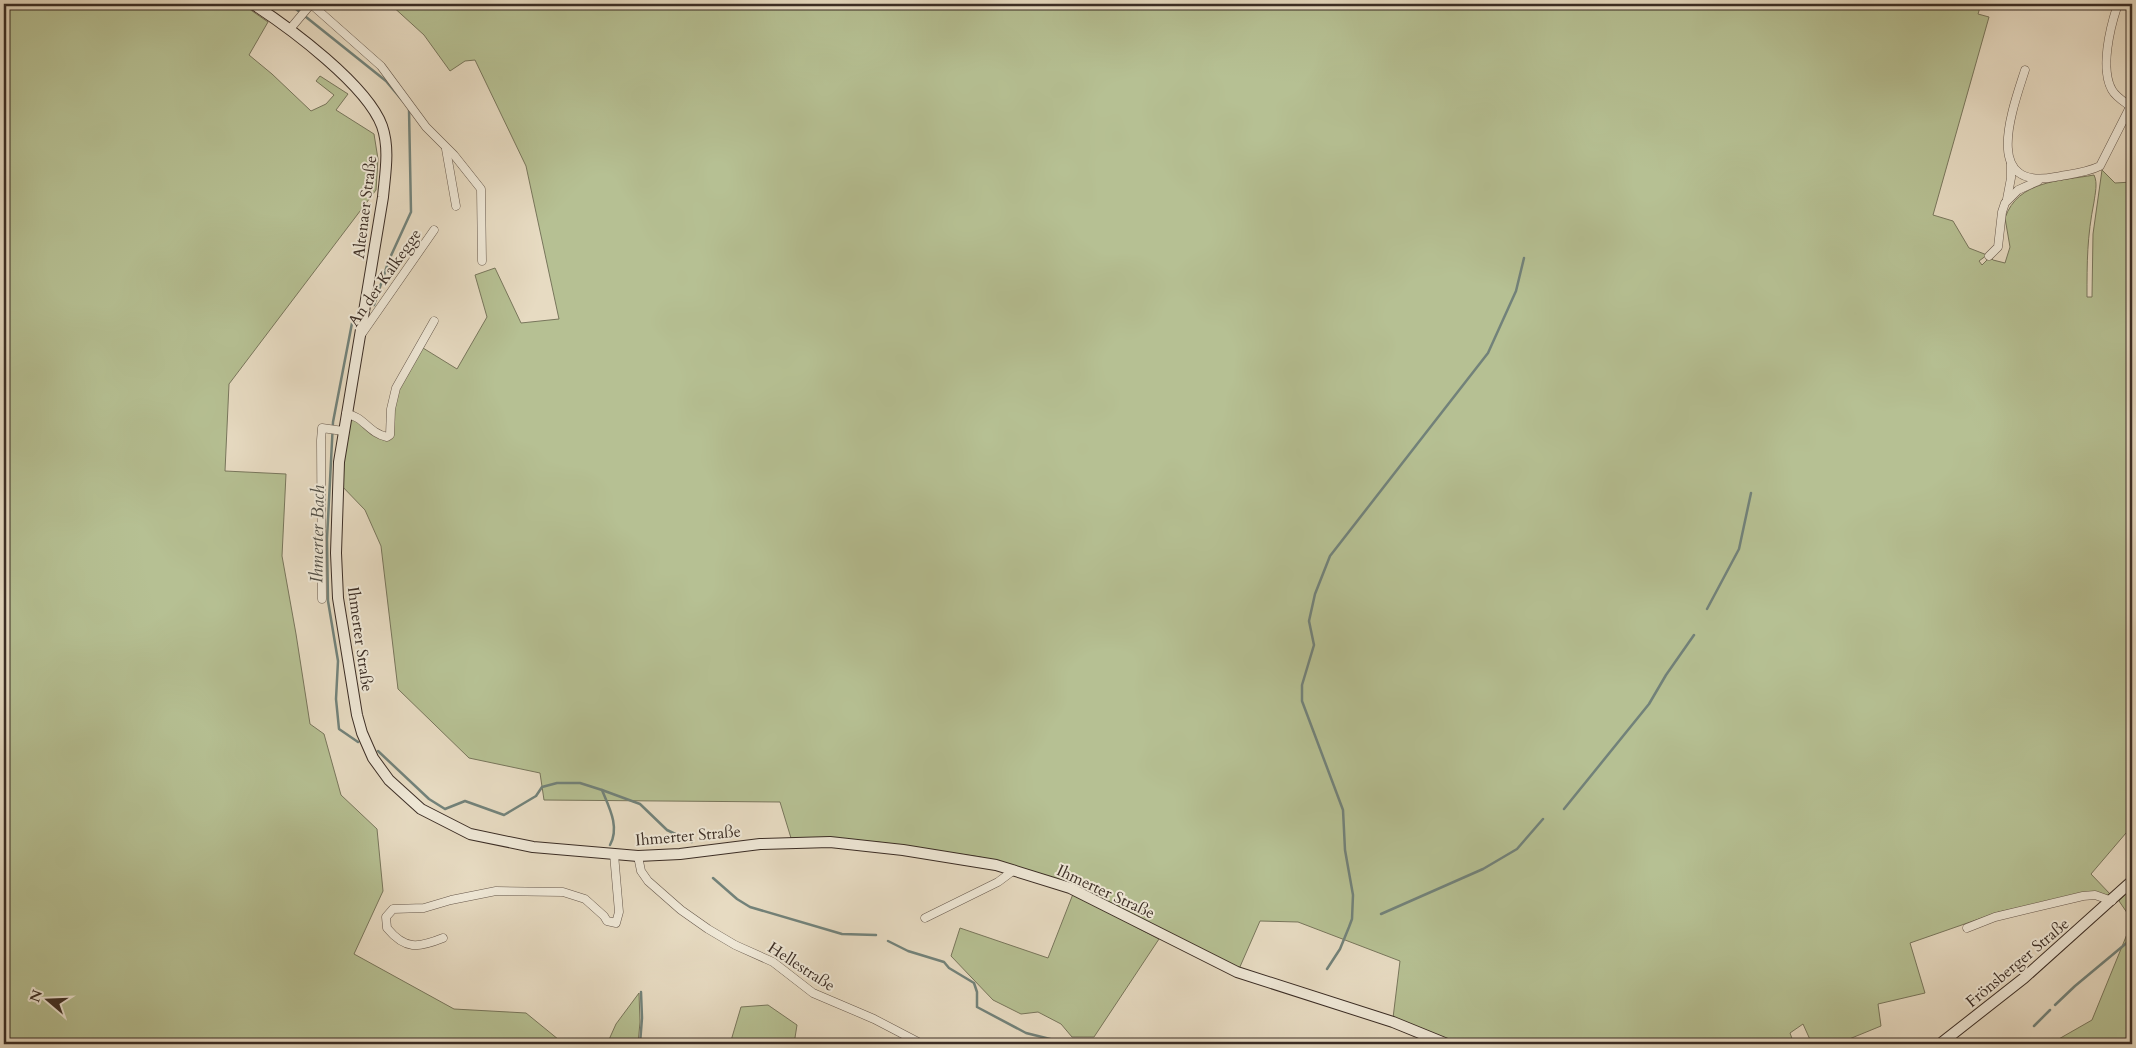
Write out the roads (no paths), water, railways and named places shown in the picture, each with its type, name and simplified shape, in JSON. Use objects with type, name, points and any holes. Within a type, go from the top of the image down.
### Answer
[{"type":"main road","name":"Altenaer Straße","points":[[253,4],[293,25],[361,93],[376,113],[382,126],[386,145],[386,166],[367,291]]},
{"type":"main road","name":"Ihmerter Straße","points":[[367,291],[343,432],[337,484],[336,553],[338,598],[357,715],[362,733],[373,758],[390,780],[421,809],[470,834],[518,845],[638,856],[680,854],[760,844],[830,842],[903,850],[996,864],[1061,885],[1092,898],[1237,972],[1393,1022],[1447,1044]]},
{"type":"main road","name":"Frönsberger Straße","points":[[1940,1044],[2024,978],[2112,901],[2132,881]]},
{"type":"street","points":[[293,25],[311,4],[381,66],[426,126],[446,149],[454,155],[481,189],[482,261]]},
{"type":"street","points":[[2005,203],[2018,190],[2040,180],[2087,171],[2100,166],[2131,104],[2113,92],[2108,76],[2108,41],[2117,7]]},
{"type":"street","points":[[1989,256],[1998,247],[2002,212],[2011,178],[2008,132],[2025,70]]},
{"type":"street","points":[[446,149],[456,206]]},
{"type":"street","points":[[2010,160],[2022,175],[2040,180]]},
{"type":"street","name":"An der Kalkegge","points":[[358,340],[434,230]]},
{"type":"street","points":[[346,414],[358,417],[376,434],[387,437],[390,435],[391,409],[396,388],[434,321]]},
{"type":"street","name":"Ihmerter Straße","points":[[322,599],[320,440],[322,428],[343,432]]},
{"type":"street","name":"Ihmerter Straße","points":[[443,938],[419,946],[407,945],[389,931],[385,926],[385,920],[393,909],[424,908],[452,900],[507,890],[571,893],[587,901],[610,922],[616,923],[619,912],[614,854]]},
{"type":"street","name":"Hellestraße","points":[[638,856],[641,871],[648,881],[681,910],[702,925],[735,945],[773,962],[813,993],[922,1044]]},
{"type":"street","points":[[925,918],[998,882],[1014,870]]},
{"type":"street","name":"Frönsberger Straße","points":[[1967,928],[1995,917],[2084,896],[2095,895],[2112,901]]},
{"type":"waterway","points":[[285,4],[291,5],[386,81],[402,100]]},
{"type":"waterway","name":"Ihmerter Bach","points":[[374,305],[389,260],[411,212],[409,109]]},
{"type":"waterway","points":[[1327,969],[1340,949],[1352,919],[1353,895],[1345,850],[1343,810],[1302,701],[1302,685],[1314,645],[1309,621],[1315,594],[1330,556],[1488,353],[1516,291],[1524,258]]},
{"type":"waterway","name":"Ihmerter Bach","points":[[353,318],[333,422],[327,539],[328,601],[338,661],[336,699],[339,729],[358,742]]},
{"type":"waterway","points":[[1707,609],[1739,549],[1751,493]]},
{"type":"waterway","points":[[1564,809],[1649,704],[1666,675],[1694,635]]},
{"type":"waterway","name":"Ihmerter Bach","points":[[378,751],[429,799],[445,809],[465,801],[504,815],[536,796],[542,787],[557,783],[580,783],[640,804],[667,830],[692,842]]},
{"type":"waterway","points":[[602,790],[614,824],[613,838],[610,845]]},
{"type":"waterway","points":[[1381,914],[1483,869],[1517,849],[1543,819]]},
{"type":"waterway","name":"Ihmerter Bach","points":[[713,878],[737,899],[750,907],[842,934],[876,935]]},
{"type":"waterway","points":[[2055,1005],[2129,941],[2132,935]]},
{"type":"waterway","name":"Ihmerter Bach","points":[[888,941],[908,951],[944,962],[949,968],[974,983],[977,992],[977,1007],[1026,1033],[1070,1044]]},
{"type":"waterway","points":[[640,1044],[641,992]]},
{"type":"waterway","points":[[2034,1026],[2050,1010]]}]
